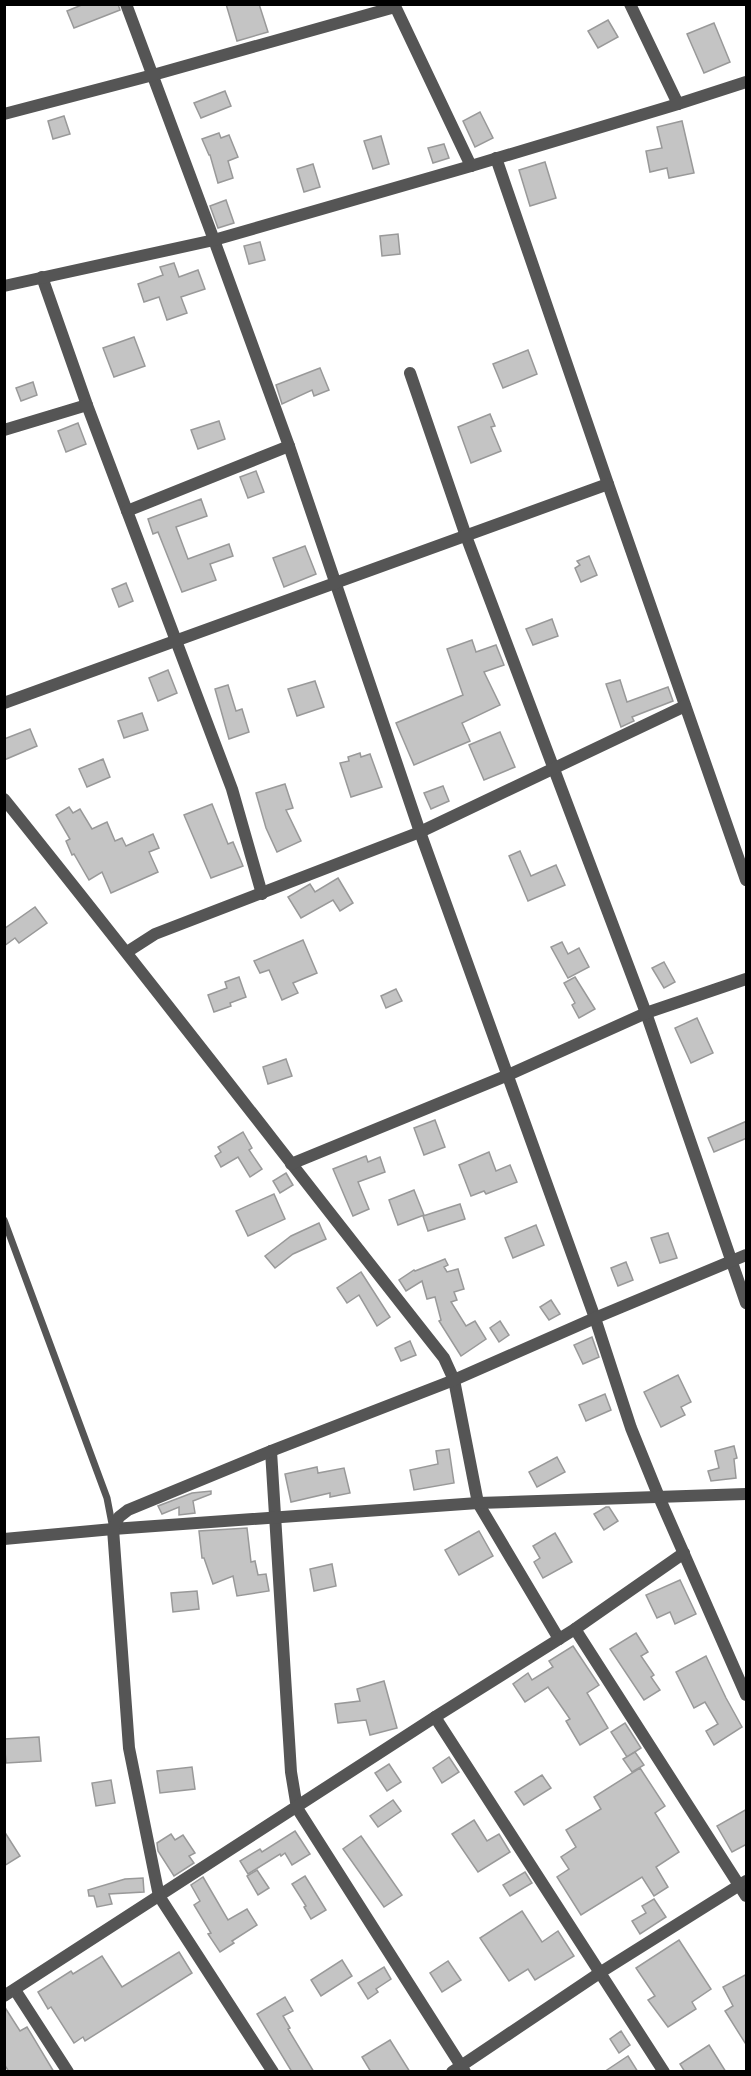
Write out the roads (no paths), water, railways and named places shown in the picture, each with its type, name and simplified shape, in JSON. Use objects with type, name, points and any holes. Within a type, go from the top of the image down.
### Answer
[{"type":"street","points":[[126,4],[288,446],[420,832],[596,1318],[631,1428],[659,1497],[747,1695]]},
{"type":"street","points":[[630,4],[678,104]]},
{"type":"street","points":[[4,114],[153,75],[394,6],[471,166]]},
{"type":"street","points":[[4,286],[214,240],[471,166],[747,82]]},
{"type":"street","points":[[496,158],[747,880]]},
{"type":"street","points":[[42,278],[87,405],[232,789],[262,894]]},
{"type":"street","points":[[410,373],[466,536],[646,1013],[747,1303]]},
{"type":"street","points":[[4,430],[87,405]]},
{"type":"street","points":[[127,511],[288,446]]},
{"type":"street","points":[[4,703],[608,484]]},
{"type":"street","points":[[127,952],[155,934],[420,832],[686,706]]},
{"type":"street","points":[[4,799],[127,952],[444,1358],[454,1380],[477,1503],[559,1639]]},
{"type":"street","points":[[291,1164],[508,1075],[646,1013],[747,979]]},
{"type":"street","points":[[273,2072],[159,1896],[129,1748],[112,1528],[119,1517],[128,1510],[271,1451],[454,1380],[747,1255]]},
{"type":"street","points":[[271,1451],[291,1772],[297,1808],[460,2070],[601,1972],[744,1888],[575,1629]]},
{"type":"street","points":[[4,1539],[112,1528],[477,1503],[747,1494]]},
{"type":"street","points":[[68,2072],[8,1992],[575,1629],[684,1553]]},
{"type":"street","points":[[435,1717],[664,2072]]},
{"type":"lane","points":[[4,1220],[106,1498],[112,1528]]}]
